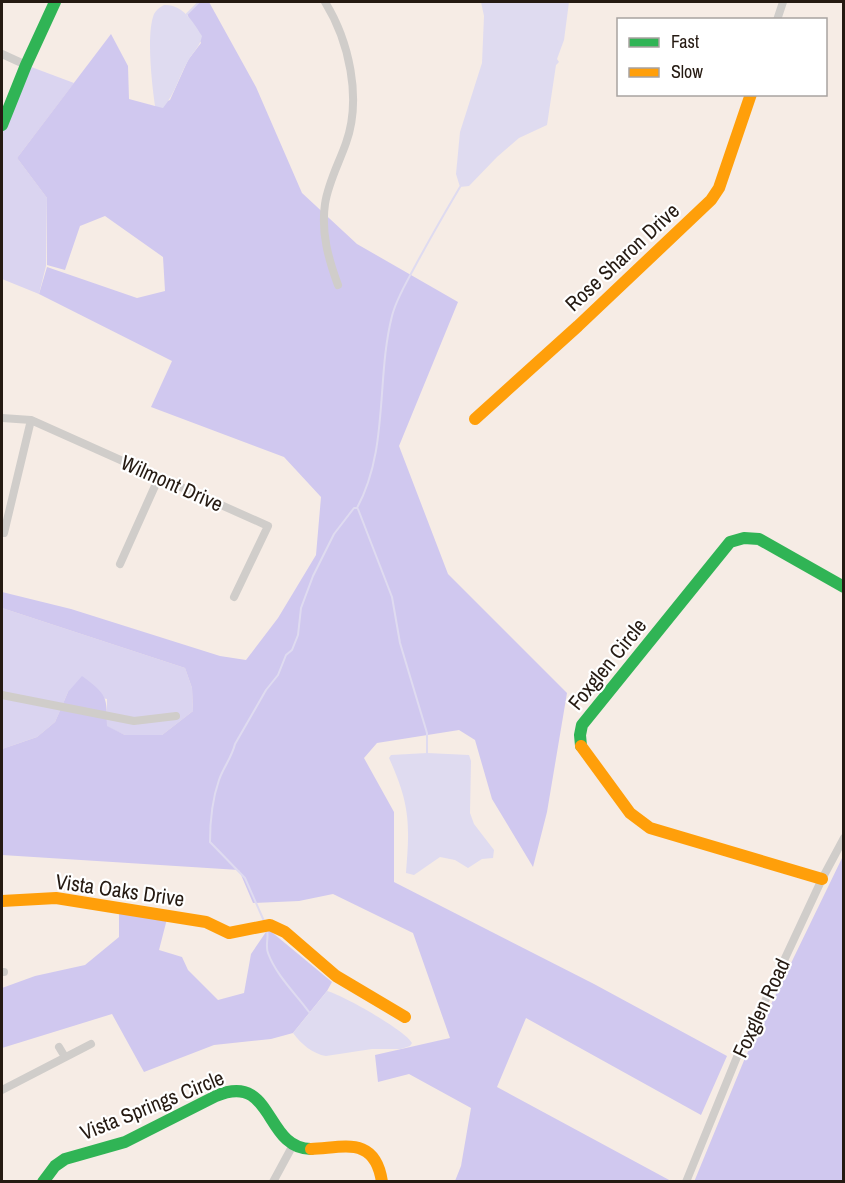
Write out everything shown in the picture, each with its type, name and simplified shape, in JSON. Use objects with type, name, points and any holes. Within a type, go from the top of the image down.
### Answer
[{"type":"street","points":[[2,125],[54,2]]},
{"type":"street","points":[[325,2],[340,28],[345,44],[352,93],[346,142],[325,204],[324,233],[328,260],[338,285]]},
{"type":"street","points":[[778,18],[783,2]]},
{"type":"street","points":[[2,54],[26,65]]},
{"type":"street","name":"Rose Sharon Drive","points":[[475,418],[578,326],[711,200],[719,188],[750,96]]},
{"type":"street","name":"Wilmont Drive","points":[[2,418],[31,420],[268,525],[234,597]]},
{"type":"street","points":[[4,533],[31,420]]},
{"type":"street","points":[[120,564],[159,477]]},
{"type":"street","name":"Foxglen Circle","points":[[822,879],[650,828],[630,813],[583,751],[579,743],[579,734],[582,725],[730,542],[749,536],[759,539],[843,587]]},
{"type":"street","points":[[2,695],[134,721],[176,716]]},
{"type":"street","name":"Foxglen Road","points":[[686,1182],[739,1052],[843,838]]},
{"type":"street","name":"Vista Oaks Drive","points":[[2,901],[56,898],[206,922],[230,933],[266,926],[285,932],[336,976],[405,1017]]},
{"type":"street","points":[[2,1090],[92,1044]]},
{"type":"street","points":[[58,1047],[65,1058]]},
{"type":"street","name":"Vista Springs Circle","points":[[43,1182],[52,1169],[64,1160],[114,1146],[211,1098],[234,1091],[248,1092],[257,1097],[279,1133],[292,1145]]},
{"type":"street","points":[[273,1182],[292,1145],[310,1149],[343,1144],[360,1148],[375,1160],[381,1172],[382,1182]]},
{"type":"shaded area","points":[[199,2],[209,2],[256,87],[302,193],[357,244],[458,302],[399,446],[448,574],[567,693],[547,812],[533,867],[492,799],[475,740],[459,730],[377,743],[364,758],[394,812],[394,882],[594,984],[727,1056],[701,1115],[526,1018],[497,1087],[671,1181],[455,1181],[461,1166],[471,1108],[409,1074],[378,1082],[375,1055],[450,1038],[413,933],[333,894],[299,901],[253,903],[239,870],[2,855],[2,749],[37,737],[55,722],[68,692],[82,676],[104,697],[107,708],[107,726],[125,735],[162,735],[193,711],[192,688],[185,668],[2,608],[2,592],[71,609],[220,656],[246,660],[278,618],[316,555],[321,497],[284,457],[151,407],[172,361],[39,294],[47,267],[137,298],[165,291],[163,257],[105,216],[80,226],[65,270],[47,265],[47,198],[17,158],[111,34],[128,66],[129,99],[155,106],[170,100],[188,60],[201,43],[187,14]]},
{"type":"shaded area","points":[[481,2],[569,2],[547,125],[519,138],[469,186],[460,187],[456,174],[460,132],[482,63],[484,16]]},
{"type":"shaded area","points":[[164,5],[177,7],[182,11],[202,36],[163,108],[155,106],[150,34],[154,14]]},
{"type":"shaded area","points":[[26,65],[74,83],[17,158],[47,198],[46,266],[39,294],[2,279],[2,125]]},
{"type":"shaded area","points":[[2,608],[185,668],[192,688],[193,711],[162,735],[125,735],[107,727],[107,699],[68,692],[55,722],[37,737],[2,749]]},
{"type":"shaded area","points":[[427,753],[469,755],[471,761],[470,813],[474,824],[494,850],[493,858],[482,859],[468,868],[455,860],[440,857],[414,875],[406,873],[407,814],[401,788],[389,758],[391,755]]},
{"type":"shaded area","points":[[843,856],[843,1181],[694,1182],[745,1058]]},
{"type":"shaded area","points":[[119,908],[168,915],[159,950],[182,957],[188,970],[218,1000],[244,993],[251,954],[268,929],[332,982],[293,1033],[271,1039],[214,1045],[144,1072],[112,1014],[2,1048],[2,988],[35,976],[85,965],[119,937]]},
{"type":"shaded area","points":[[327,991],[373,1014],[398,1030],[412,1043],[401,1049],[372,1049],[326,1056],[312,1051],[293,1033]]},
{"type":"waterway","points":[[187,14],[199,2]]},
{"type":"waterway","points":[[264,921],[245,878],[210,842],[212,810],[217,788],[235,744],[266,690],[278,675],[286,655],[292,650],[298,635],[301,608],[313,576],[334,534],[354,508],[357,508],[367,485],[378,438],[384,364],[394,310],[407,281],[460,187]]},
{"type":"waterway","points":[[358,509],[392,597],[400,643],[427,733],[427,753]]},
{"type":"waterway","points":[[267,930],[267,950],[271,961],[309,1012]]},
{"type":"traffic: fast","points":[[2,125],[55,2]]},
{"type":"traffic: fast","points":[[581,746],[582,725],[730,542],[744,538],[759,539],[844,587]]},
{"type":"traffic: fast","points":[[43,1182],[55,1166],[65,1159],[125,1142],[216,1096],[235,1091],[249,1094],[259,1102],[284,1137],[296,1146],[311,1149]]},
{"type":"traffic: slow","points":[[475,419],[578,326],[711,200],[719,188],[750,96]]},
{"type":"traffic: slow","points":[[581,746],[630,813],[650,828],[822,879]]},
{"type":"traffic: slow","points":[[2,901],[56,898],[206,922],[229,933],[270,925],[285,932],[336,976],[405,1017]]},
{"type":"traffic: slow","points":[[311,1149],[346,1147],[365,1151],[378,1167],[382,1182]]}]
